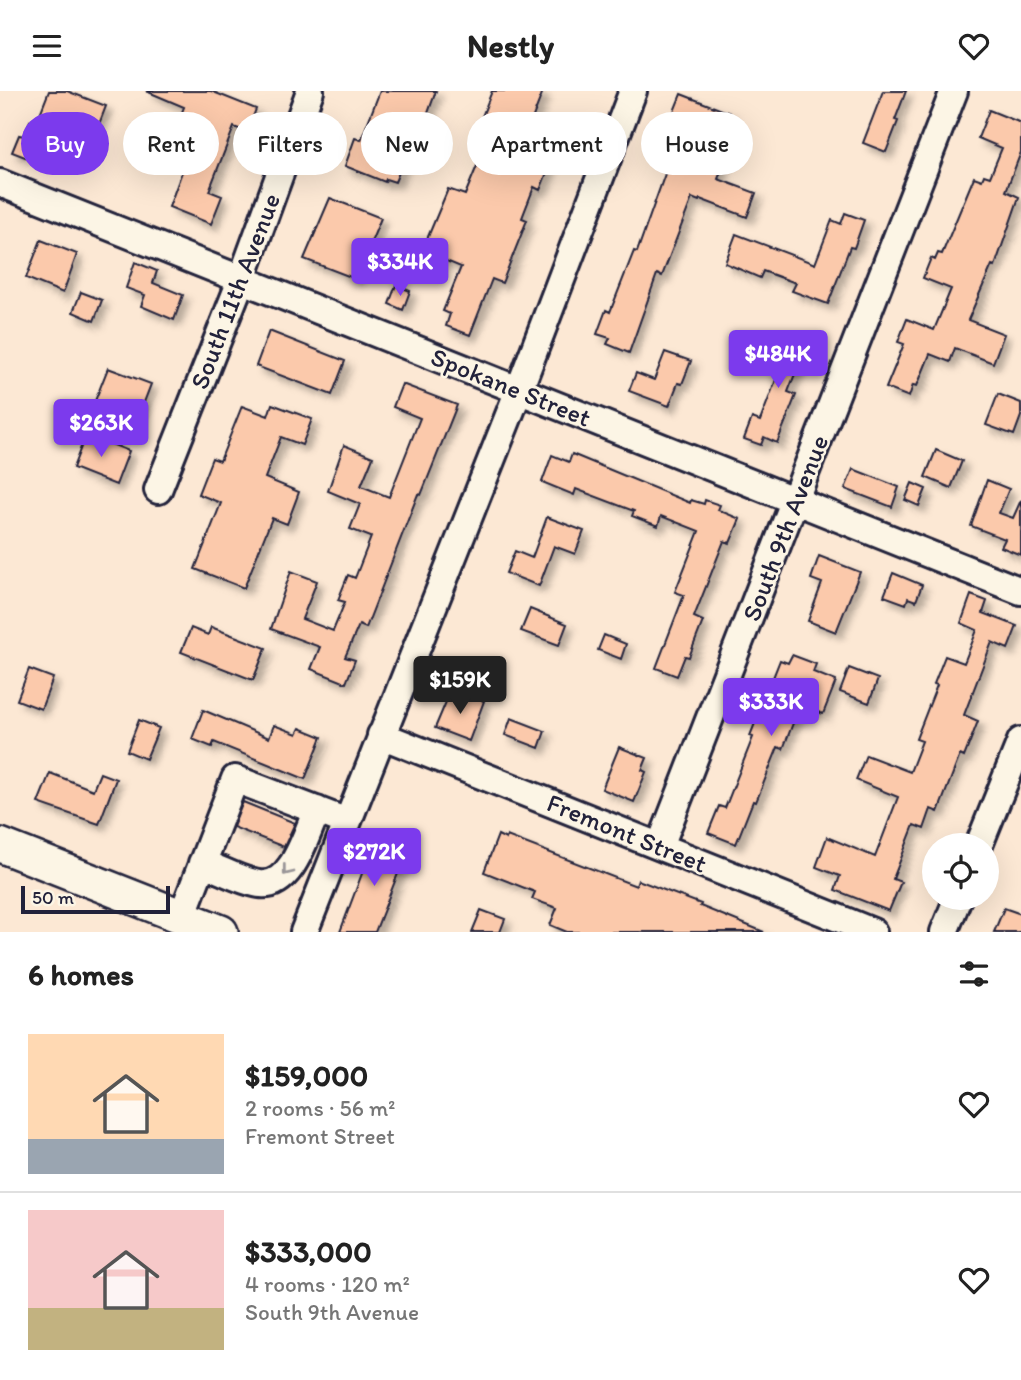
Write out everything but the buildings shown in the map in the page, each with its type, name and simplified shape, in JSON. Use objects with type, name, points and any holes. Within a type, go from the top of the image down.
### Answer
[{"type":"main road","points":[[0,845],[220,932]]},
{"type":"street","name":"South 11th Avenue","points":[[158,490],[242,278],[310,91]]},
{"type":"street","points":[[304,932],[519,390],[633,91]]},
{"type":"street","name":"South 9th Avenue","points":[[660,846],[954,91]]},
{"type":"street","name":"Spokane Street","points":[[0,183],[242,278],[795,503],[1021,591]]},
{"type":"street","name":"Fremont Street","points":[[381,735],[873,932]]},
{"type":"street","points":[[984,833],[1021,741]]},
{"type":"street","points":[[182,916],[235,779],[347,822]]},
{"type":"street","points":[[202,863],[261,884],[279,881],[291,869],[317,810]]},
{"type":"street","points":[[944,932],[953,910]]}]
